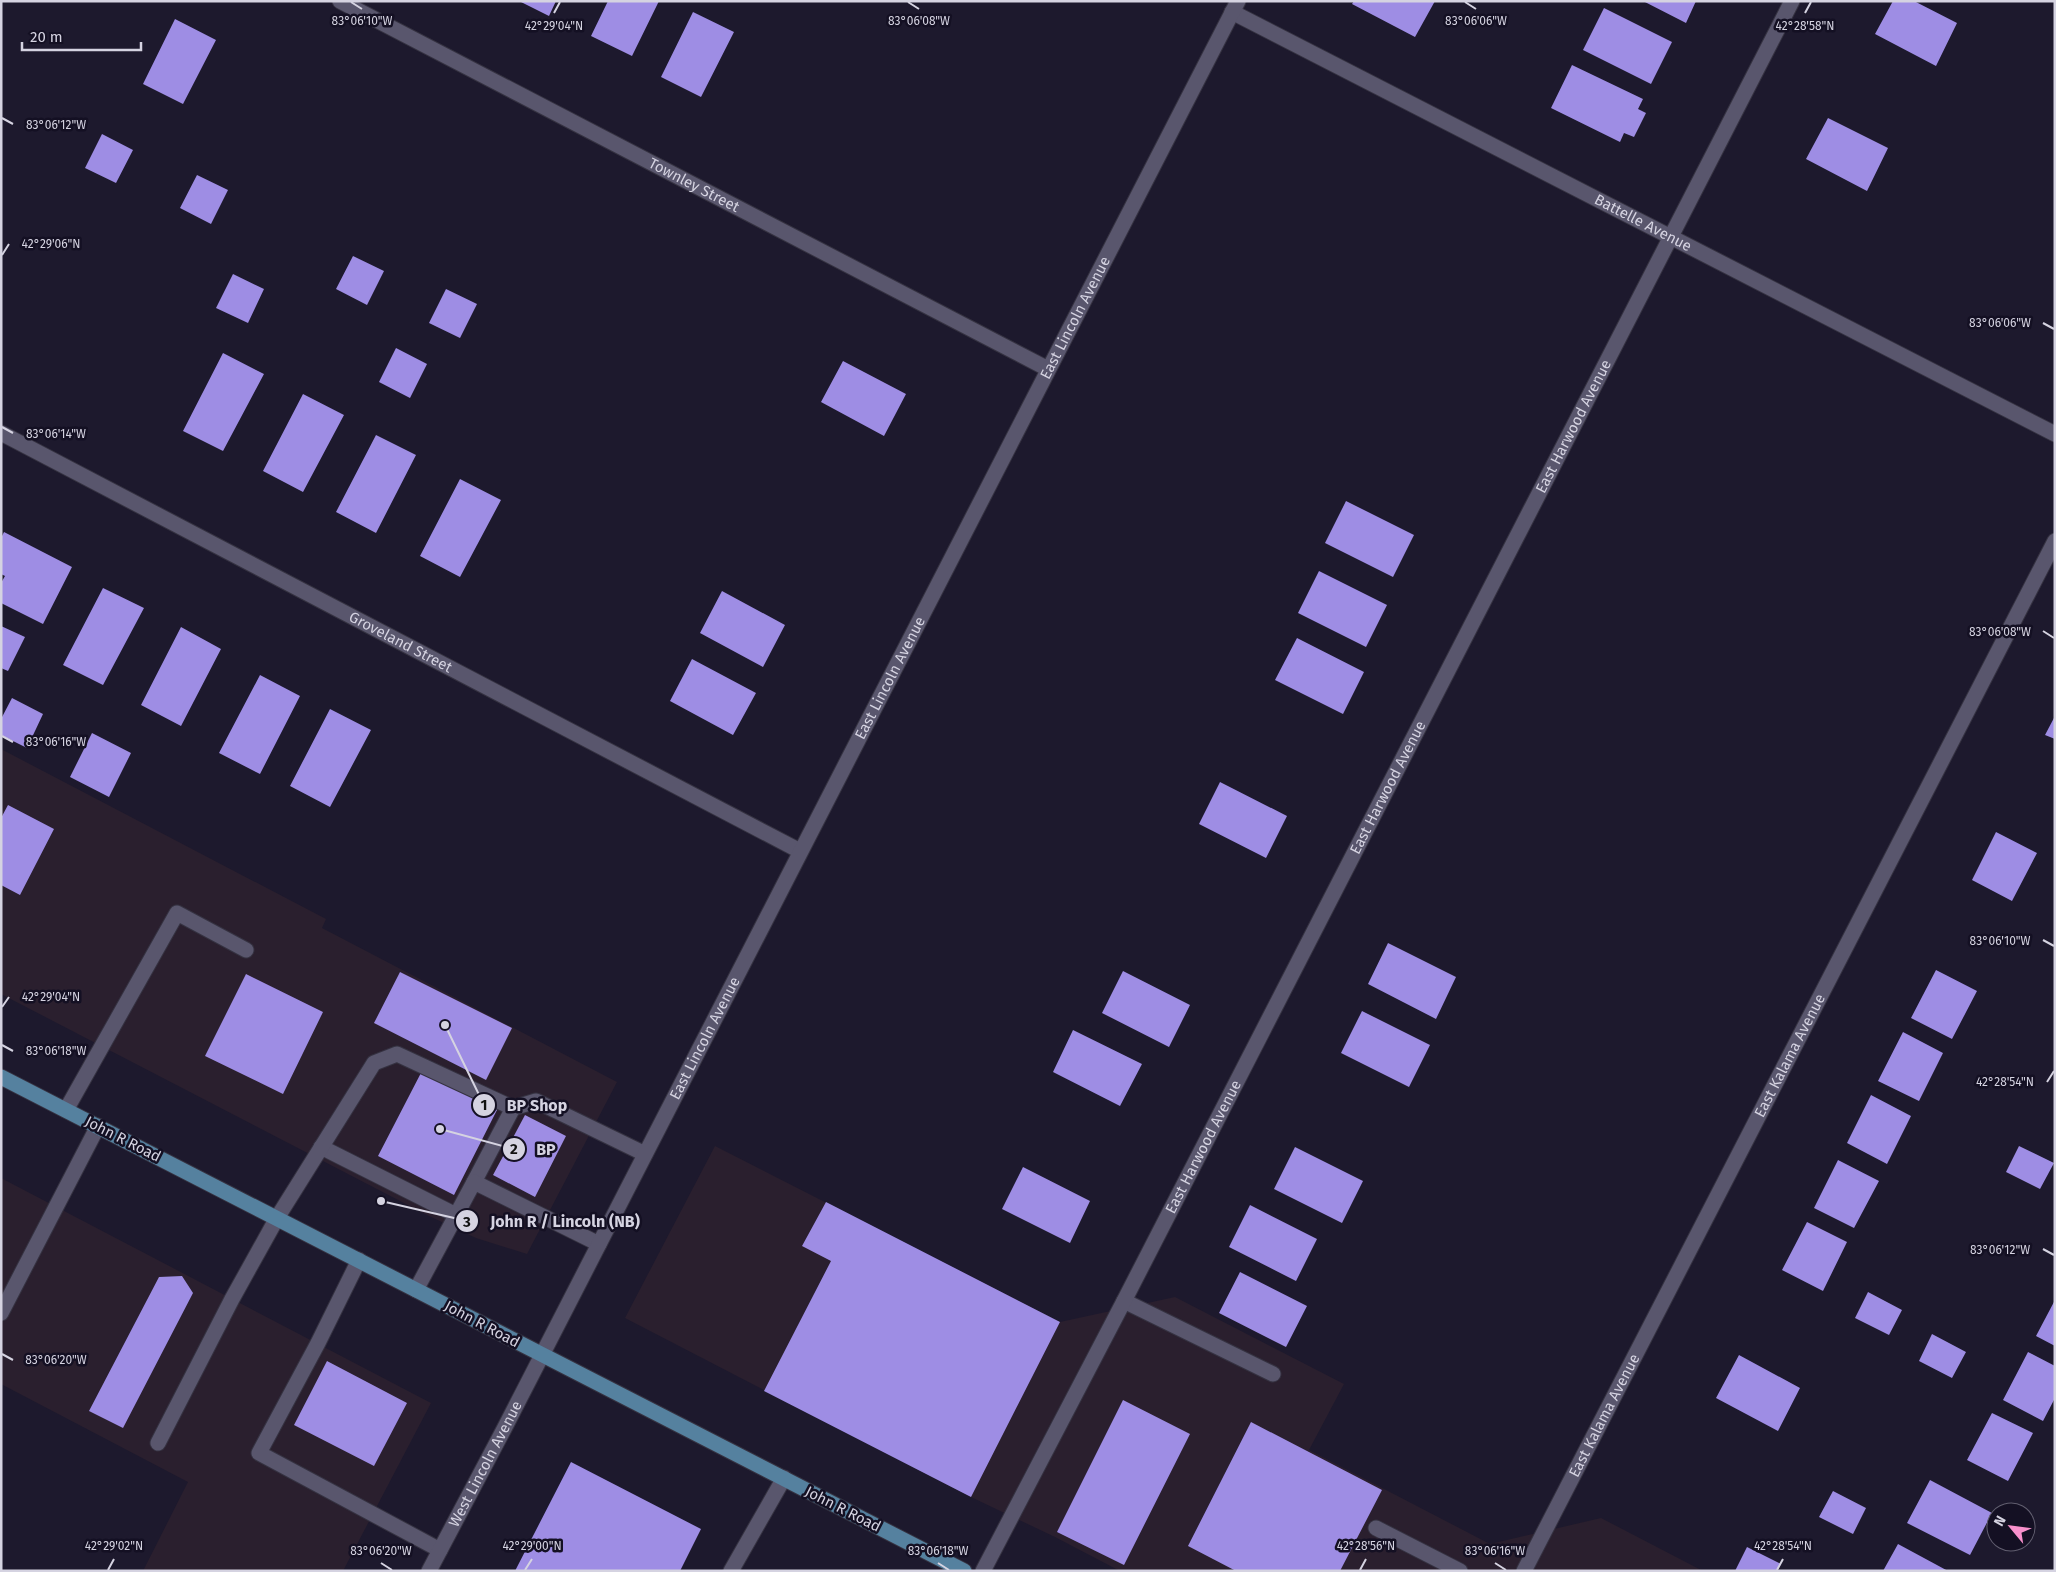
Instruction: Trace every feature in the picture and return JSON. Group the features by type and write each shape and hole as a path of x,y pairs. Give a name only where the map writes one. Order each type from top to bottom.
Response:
{"main road":[{"name":"John R Road","path":"3,1080 98,1126 964,1571"}],"street":[{"name":"Townley Street","path":"340,1 1048,369"},
{"name":"East Harwood Avenue","path":"983,1571 1124,1301 1792,1"},
{"name":"East Lincoln Avenue","path":"541,1355 1235,7"},
{"name":"Battelle Avenue","path":"1235,7 1671,237 2055,434"},
{"name":"Groveland Street","path":"1,433 800,851"},
{"name":"East Kalama Avenue","path":"1524,1571 2055,541"},
{"path":"66,1110 177,914 246,950"},
{"path":"158,1442 232,1299 277,1218 374,1063 397,1054 514,1108 536,1101 645,1154"},
{"path":"416,1290 514,1108"},
{"path":"1,1313 98,1126"},
{"path":"321,1148 456,1215"},
{"path":"474,1182 599,1244"},
{"path":"359,1260 318,1343 259,1453 440,1550"},
{"path":"1124,1301 1273,1374"},
{"name":"West Lincoln Avenue","path":"429,1571 541,1355"},
{"path":"731,1571 784,1478"},
{"path":"1376,1528 1460,1571"}],"shaded area":[{"path":"1,749 326,919 322,928 617,1082 527,1254 476,1238 429,1216 1,994"},
{"path":"715,1146 1060,1322 1175,1297 1344,1384 1309,1450 1490,1544 1601,1518 1703,1571 1120,1571 1055,1537 971,1497 625,1318"},
{"path":"1,1178 431,1403 343,1571 143,1571 188,1482 1,1384"}],"building":[{"path":"519,1 556,1 549,16"},
{"path":"608,1 659,1 632,56 591,36"},
{"path":"1354,1 1435,1 1415,37 1352,4"},
{"path":"1643,1 1696,1 1686,23"},
{"path":"1893,1 1914,1 1957,23 1936,66 1875,34"},
{"path":"1604,8 1672,42 1651,84 1583,50"},
{"path":"693,12 734,32 701,97 661,77"},
{"path":"175,19 216,40 183,104 143,84"},
{"path":"1572,65 1643,99 1638,109 1646,113 1634,137 1624,133 1620,142 1551,108"},
{"path":"1828,118 1888,148 1867,191 1806,159"},
{"path":"102,134 133,150 116,183 85,168"},
{"path":"197,175 228,190 211,224 180,208"},
{"path":"353,256 384,271 367,305 336,289"},
{"path":"233,274 264,289 248,323 216,308"},
{"path":"446,289 477,304 460,338 429,323"},
{"path":"396,348 427,364 410,398 379,382"},
{"path":"223,353 264,374 223,451 183,431"},
{"path":"843,361 906,394 884,436 821,402"},
{"path":"303,394 344,415 303,492 263,471"},
{"path":"376,435 416,455 376,533 336,512"},
{"path":"460,479 501,500 460,577 420,556"},
{"path":"1346,501 1414,535 1393,577 1325,543"},
{"path":"4,532 72,567 43,624 1,603 1,583 5,576 1,574 1,538"},
{"path":"1319,571 1387,605 1366,647 1298,613"},
{"path":"103,588 144,608 103,685 63,665"},
{"path":"722,591 785,625 763,667 700,633"},
{"path":"1,626 25,637 8,671 1,668"},
{"path":"181,627 221,649 181,726 141,705"},
{"path":"1297,638 1364,672 1343,714 1275,680"},
{"path":"692,659 756,693 733,735 670,701"},
{"path":"260,675 300,696 260,774 219,753"},
{"path":"12,698 43,714 27,748 1,735 1,719"},
{"path":"330,709 371,730 330,807 290,786"},
{"path":"2055,716 2055,739 2045,735"},
{"path":"92,733 131,753 109,797 70,777"},
{"path":"1220,782 1287,816 1266,858 1199,824"},
{"path":"8,805 54,829 20,895 1,885 1,818"},
{"path":"1996,832 2037,853 2012,901 1972,880"},
{"path":"1388,943 1456,977 1436,1019 1368,984"},
{"path":"1936,970 1977,991 1952,1039 1911,1018"},
{"path":"1123,971 1190,1005 1169,1047 1102,1013"},
{"path":"400,972 512,1028 486,1080 374,1023"},
{"path":"246,974 323,1012 283,1094 205,1056"},
{"path":"1362,1011 1430,1045 1409,1087 1341,1053"},
{"path":"1073,1030 1142,1064 1120,1106 1053,1072"},
{"path":"1903,1032 1943,1053 1919,1101 1878,1081"},
{"path":"423,1069 498,1108 454,1195 378,1156"},
{"path":"1871,1095 1911,1116 1887,1164 1847,1143"},
{"path":"525,1115 566,1136 535,1197 493,1175"},
{"path":"2019,1146 2054,1163 2040,1189 2006,1172"},
{"path":"1295,1147 1363,1181 1342,1223 1274,1189"},
{"path":"1838,1160 1879,1181 1854,1228 1814,1208"},
{"path":"1023,1167 1090,1201 1070,1243 1002,1209"},
{"path":"826,1202 1060,1322 971,1497 764,1391 831,1261 802,1246"},
{"path":"1250,1205 1317,1239 1296,1281 1229,1247"},
{"path":"1807,1222 1847,1242 1823,1291 1782,1270"},
{"path":"1240,1272 1307,1306 1286,1347 1219,1313"},
{"path":"182,1276 193,1293 123,1428 89,1411 159,1277"},
{"path":"1868,1292 1902,1310 1889,1335 1855,1318"},
{"path":"2055,1300 2055,1346 2036,1336"},
{"path":"1932,1334 1966,1352 1952,1378 1919,1361"},
{"path":"2028,1352 2055,1366 2055,1398 2043,1421 2003,1400"},
{"path":"1739,1355 1800,1388 1778,1431 1716,1398"},
{"path":"327,1361 407,1403 374,1466 294,1425"},
{"path":"1123,1400 1190,1434 1124,1565 1057,1532"},
{"path":"1992,1413 2033,1433 2008,1481 1967,1460"},
{"path":"1251,1422 1382,1490 1340,1571 1236,1571 1188,1546"},
{"path":"571,1462 701,1529 680,1571 515,1571"},
{"path":"1930,1480 1986,1510 1986,1524 1970,1555 1907,1523"},
{"path":"1833,1491 1866,1508 1853,1534 1819,1517"},
{"path":"1898,1544 1948,1571 1883,1571"},
{"path":"1747,1547 1781,1564 1777,1571 1735,1571"}],"place":[{"name":"BP Shop","path":"445,1025"},
{"name":"BP","path":"440,1129"},
{"name":"John R / Lincoln (NB)","path":"381,1201"}]}
